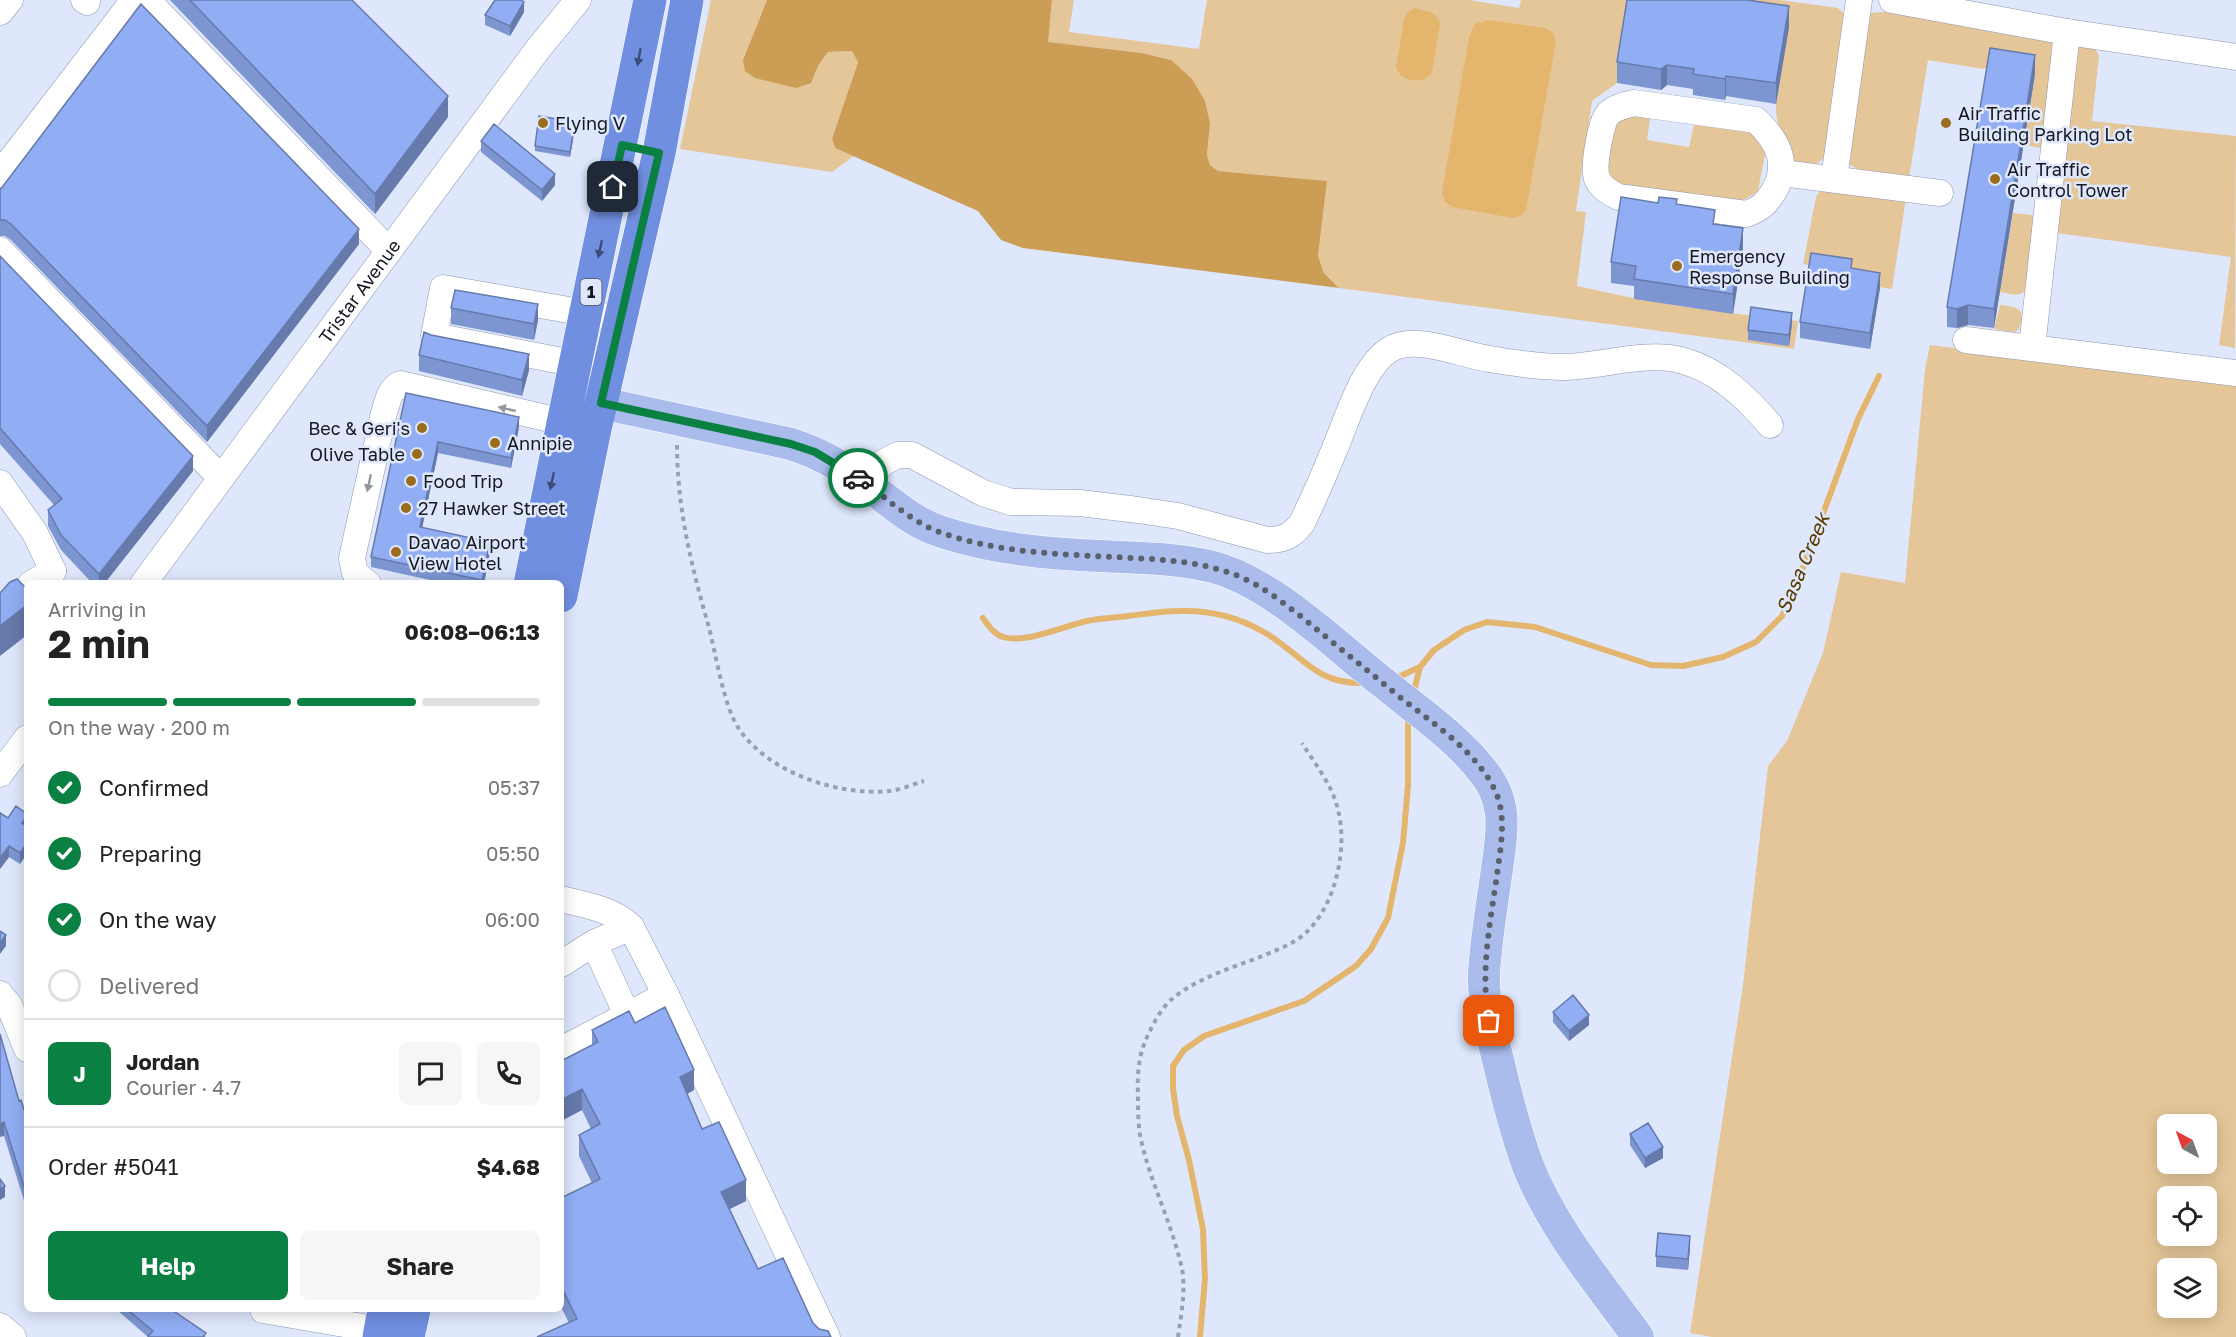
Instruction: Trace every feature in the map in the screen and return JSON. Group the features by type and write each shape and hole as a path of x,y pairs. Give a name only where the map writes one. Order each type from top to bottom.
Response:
{"highway":[{"name":"1","path":"564,581 574,532 587,418 576,364 650,0"},
{"name":"1","path":"531,580 542,526 608,370 659,153 687,0"},
{"path":"622,145 659,153"},
{"path":"542,526 574,532"}],"main road":[{"path":"587,418 678,420 791,444 815,452 864,482 909,517 939,531 981,543 1028,552 1148,559 1215,568 1254,584 1294,611 1435,725 1479,767 1492,784 1499,800 1502,817 1484,975 1486,1003 1505,1090 1529,1167 1550,1211 1581,1259 1638,1337"}],"street":[{"path":"0,12 10,0"},
{"path":"0,174 135,0"},
{"path":"147,0 389,251"},
{"name":"Tristar Avenue","path":"146,580 538,49 578,0"},
{"path":"1834,179 1859,0"},
{"path":"1892,0 1966,7 2067,32 2236,57"},
{"path":"2032,347 2067,32"},
{"path":"1634,103 1756,120 1769,132 1776,145 1782,172 1769,199 1760,209 1746,214 1618,197 1599,183 1596,174 1602,124 1608,114 1620,106 1634,103"},
{"path":"1782,172 1940,193"},
{"path":"0,250 221,478"},
{"path":"608,370 434,336 442,288 620,319"},
{"path":"1965,340 2236,373"},
{"path":"864,482 884,462 898,455 912,456 983,493 1011,502 1080,503 1138,510 1178,516 1267,540 1281,540 1294,533 1302,523 1359,391 1373,367 1386,351 1400,343 1415,342 1488,359 1562,367 1651,357 1682,360 1706,370 1731,385 1754,406 1770,425"},
{"path":"363,580 355,573 352,558 384,413 390,392 395,387 400,384 587,418"},
{"path":"0,483 63,577"},
{"path":"0,774 24,742"},
{"path":"564,900 612,914 623,919 630,927 666,995 827,1337"},
{"path":"564,961 594,943 630,927"},
{"path":"594,943 627,1015"},
{"path":"0,994 9,1005 24,1042"},
{"path":"564,1048 666,995"},
{"path":"268,1312 304,1327 396,1326"},
{"path":"0,1326 13,1337"}],"path":[{"path":"678,420 677,471 680,506 698,590 729,705 738,728 756,748 779,766 810,780 849,789 890,791 924,781"},
{"path":"1178,1337 1183,1296 1182,1272 1140,1132 1138,1062 1150,1030 1170,1000 1195,984 1297,939 1314,922 1328,901 1338,876 1341,855 1338,810 1324,777 1302,743"}],"shaded area":[{"path":"711,0 767,0 743,60 811,83 818,66 828,52 852,51 858,62 832,139 835,148 854,156 832,172 680,149"},
{"path":"767,0 1052,0 1048,42 1142,53 1171,60 1192,79 1205,101 1210,124 1207,155 1210,165 1218,171 1327,181 1318,256 1324,273 1339,288 1023,248 1001,240 978,211 835,148 832,139 858,62 852,51 828,52 818,66 811,83 796,88 755,78 745,71 743,60"},
{"path":"1052,0 1074,0 1069,32 1199,49 1207,0 1469,0 1519,8 1521,0 1780,0 1838,8 1846,16 1827,154 1814,167 1795,165 1791,159 1779,127 1776,104 1630,3 1617,83 1592,101 1576,211 1586,212 1577,286 1687,307 1798,321 1794,349 1339,288 1324,273 1318,256 1327,181 1218,171 1210,165 1207,155 1210,124 1171,60 1142,53 1047,42"},
{"path":"1415,8 1433,14 1440,23 1432,73 1424,79 1412,80 1402,76 1396,67 1404,19 1407,13"},
{"path":"1883,12 2058,41 2042,148 2024,145 1990,67 1983,69 1928,60 1909,178 1859,170 1849,164 1864,21 1871,13"},
{"path":"1489,20 1545,28 1553,33 1556,41 1526,210 1520,216 1512,218 1453,207 1445,202 1442,193 1469,37 1475,24"},
{"path":"2074,46 2095,48 2099,56 2092,121 2236,136 2235,348 2219,345 2231,257 2050,232"},
{"path":"1630,116 1650,118 1647,140 1689,147 1694,125 1753,132 1766,149 1758,191 1739,203 1623,186 1614,181 1606,165 1612,128 1620,119"},
{"path":"1822,188 1906,198 1892,289 1853,283 1854,273 1803,264 1816,197"},
{"path":"2013,213 2032,215 2036,218 2027,289 2015,295 2000,292"},
{"path":"2000,305 2020,310 2022,318 2018,330 2014,332 1994,329"},
{"path":"1930,345 2236,383 2236,1337 1712,1337 1690,1333 1743,985 1768,766 1787,741 1823,653 1841,572 1905,583 1925,370"}],"building":[{"path":"190,0 352,0 448,96 375,194"},
{"path":"495,0 524,2 510,26 485,15"},
{"path":"1627,0 1747,0 1789,6 1776,83 1693,74 1694,69 1667,65 1661,69 1617,62"},
{"path":"141,4 359,229 207,426 11,224 0,220 0,190"},
{"name":"Air Traffic Control Tower","path":"1990,48 2035,55 1994,309 1968,305 1957,309 1947,307"},
{"path":"539,116 575,122 570,152 535,146"},
{"path":"494,124 555,174 542,190 481,141"},
{"name":"Emergency Response Building","path":"1621,197 1658,203 1659,197 1677,199 1676,204 1715,210 1713,224 1743,228 1733,294 1634,279 1636,266 1611,262"},
{"path":"1811,253 1852,259 1851,268 1880,273 1870,333 1800,322"},
{"path":"0,256 193,456 99,574 61,535 48,510 62,499 0,428"},
{"path":"455,290 538,304 534,324 451,308"},
{"path":"1751,307 1792,313 1789,335 1748,330"},
{"path":"424,332 529,354 522,380 419,355"},
{"path":"406,393 519,417 511,458 438,442 420,527 490,542 482,580 371,557"},
{"path":"17,579 24,586 24,607 0,626 0,593 10,582"},
{"path":"16,806 24,812 22,823 24,824 24,847 20,853 9,846 0,858 0,813 8,818"},
{"path":"0,931 6,935 0,943"},
{"path":"1573,995 1589,1015 1569,1031 1553,1012"},
{"path":"665,1007 694,1070 680,1077 702,1129 719,1122 746,1180 721,1192 758,1269 783,1258 813,1323 819,1329 828,1331 831,1337 537,1337 577,1319 564,1292 564,1197 600,1179 579,1135 600,1124 582,1089 564,1098 564,1059 598,1042 592,1030 629,1011 635,1023"},
{"path":"0,1034 19,1101 21,1100 24,1110 24,1186 4,1122 0,1124"},
{"path":"1648,1123 1663,1147 1645,1158 1630,1134"},
{"path":"0,1179 5,1186 0,1189"},
{"path":"1658,1233 1690,1236 1688,1259 1656,1256"},
{"path":"130,1312 175,1312 206,1333 203,1337 149,1337 153,1331"}],"waterway":[{"name":"Sasa Creek","path":"1413,695 1420,667 1434,650 1464,630 1487,622 1535,627 1651,665 1683,666 1723,657 1756,642 1782,616 1797,584 1858,419 1879,376"},
{"path":"983,618 997,634 1012,639 1045,634 1097,619 1173,611 1212,613 1242,621 1262,631 1309,666 1333,679 1366,683"},
{"path":"1394,679 1420,667"},
{"path":"1200,1337 1205,1279 1203,1229 1189,1160 1177,1116 1173,1089 1173,1066 1184,1050 1204,1036 1304,1001 1356,966 1371,949 1388,918 1403,843 1408,785 1408,717"}],"way so far":[{"path":"858,478 909,517 939,531 981,543 1028,552 1197,564 1235,574 1294,611 1452,739 1492,784 1499,800 1502,817 1484,975 1489,1021"}],"place":[{"name":"Flying V","path":"543,123"},
{"name":"Air Traffic Building Parking Lot","path":"1946,123"},
{"name":"Air Traffic Control Tower","path":"1995,179"},
{"name":"Emergency Response Building","path":"1677,266"},
{"name":"Bec & Geri's","path":"422,428"},
{"name":"Annipie","path":"495,443"},
{"name":"Olive Table","path":"417,454"},
{"name":"Food Trip","path":"411,481"},
{"name":"27 Hawker Street","path":"406,508"},
{"name":"Davao Airport View Hotel","path":"396,552"}],"route":[{"path":"613,187 622,145 659,153 601,403 791,444 815,452 858,478"}]}
